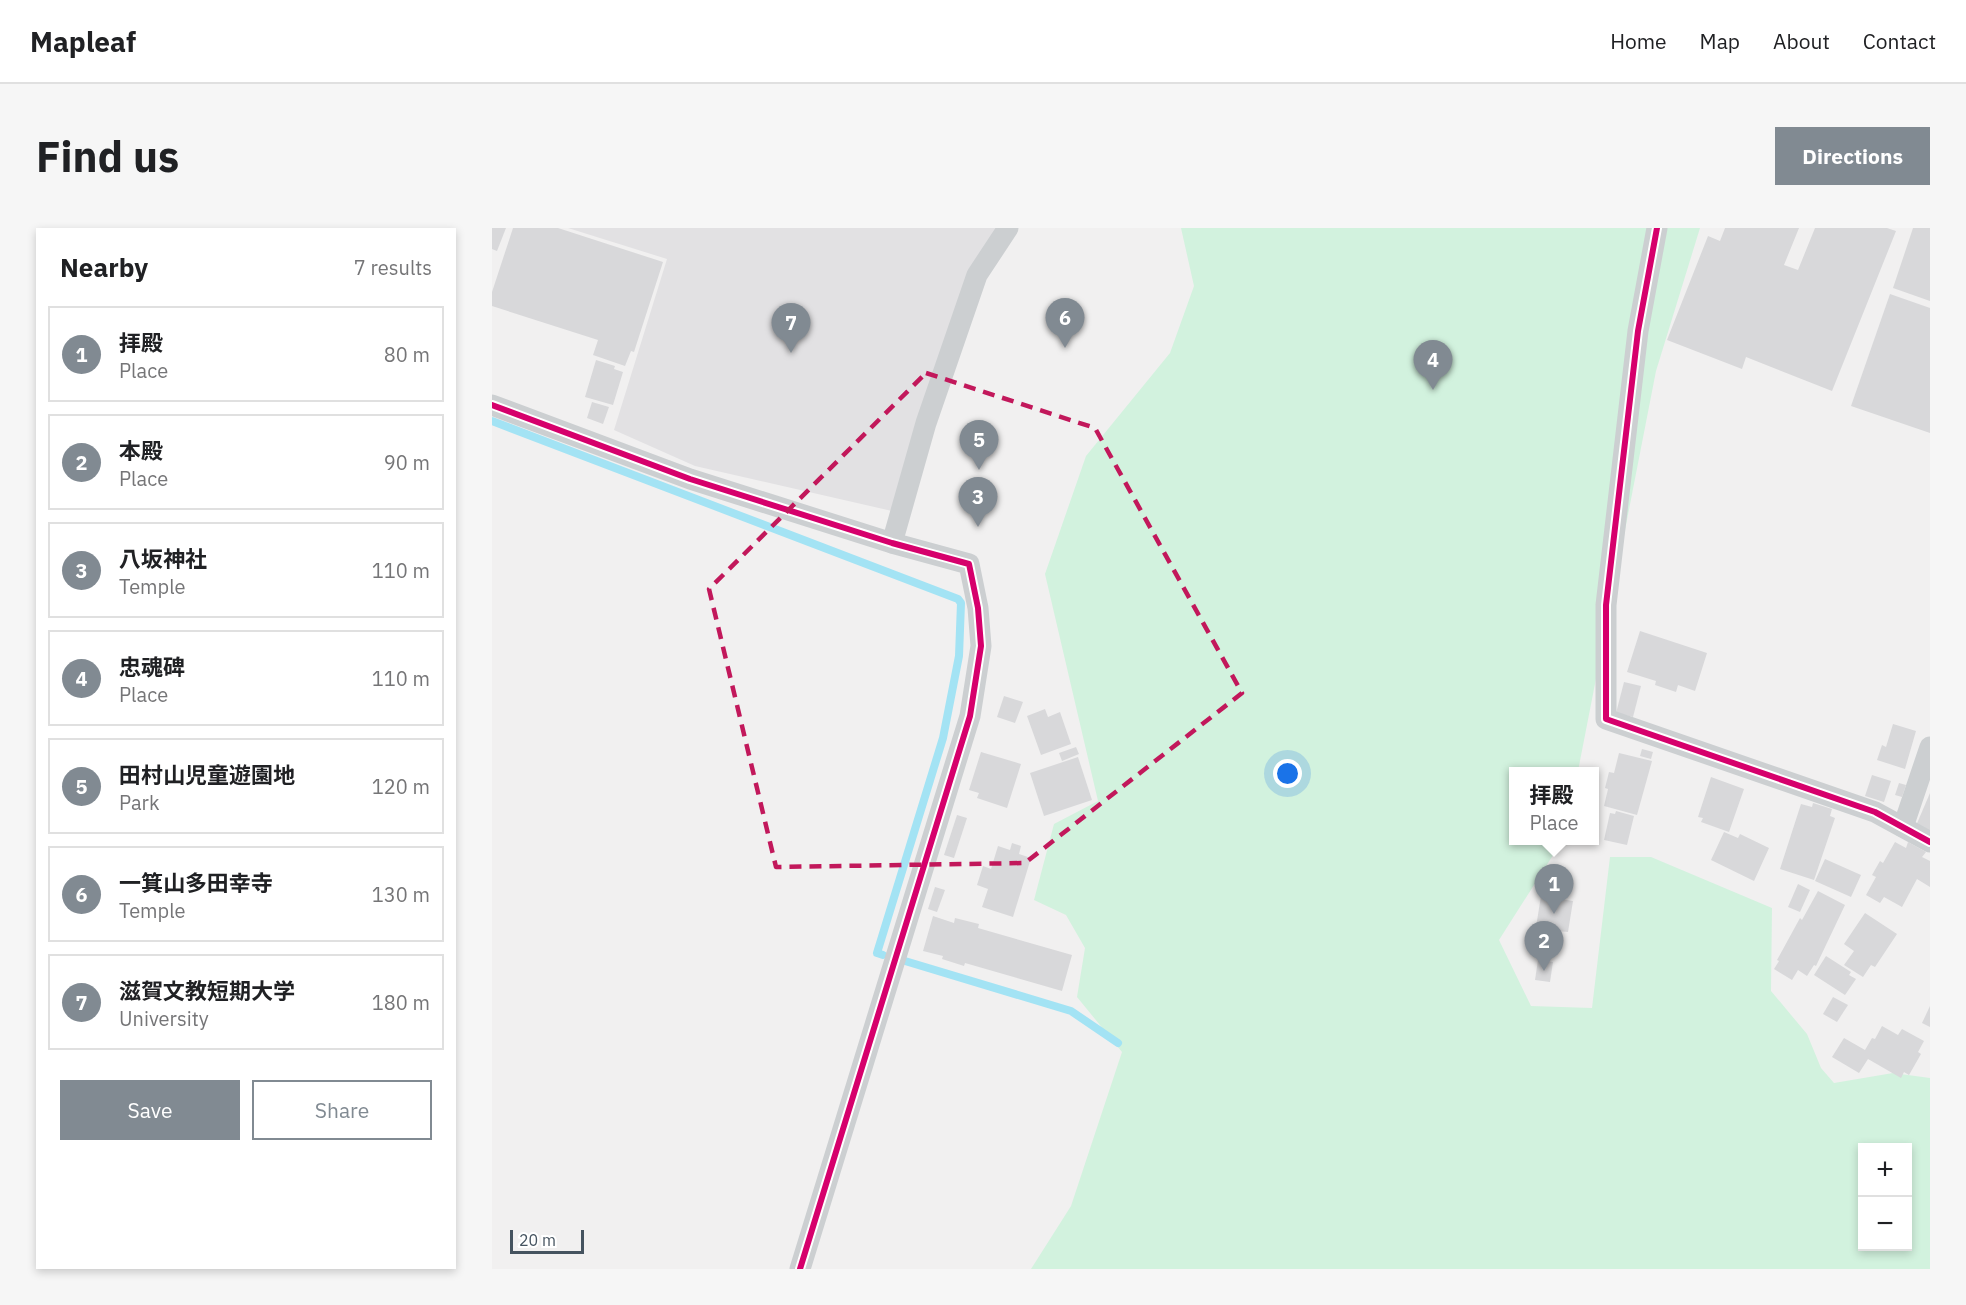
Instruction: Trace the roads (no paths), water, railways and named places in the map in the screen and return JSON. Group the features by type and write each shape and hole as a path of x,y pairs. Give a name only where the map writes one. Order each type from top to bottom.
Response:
{"street":[{"path":"892,543 926,423 977,275 1008,228"},
{"path":"1657,228 1638,331 1606,605 1606,719 1875,812 1930,842"},
{"path":"492,405 690,479 892,543 969,564 978,608 981,646 970,716 800,1269"},
{"path":"1903,827 1930,747"}],"waterway":[{"path":"492,421 958,599 961,603 959,656 943,738 877,953 883,955"},
{"path":"905,961 1071,1011 1118,1043"}],"place":[{"name":"一箕山多田幸寺","path":"1065,348"},
{"name":"滋賀文教短期大学","path":"791,353"},
{"name":"忠魂碑","path":"1433,390"},
{"name":"田村山児童遊園地","path":"979,470"},
{"name":"八坂神社","path":"978,527"},
{"name":"拝殿","path":"1554,914"},
{"name":"本殿","path":"1544,971"}]}
